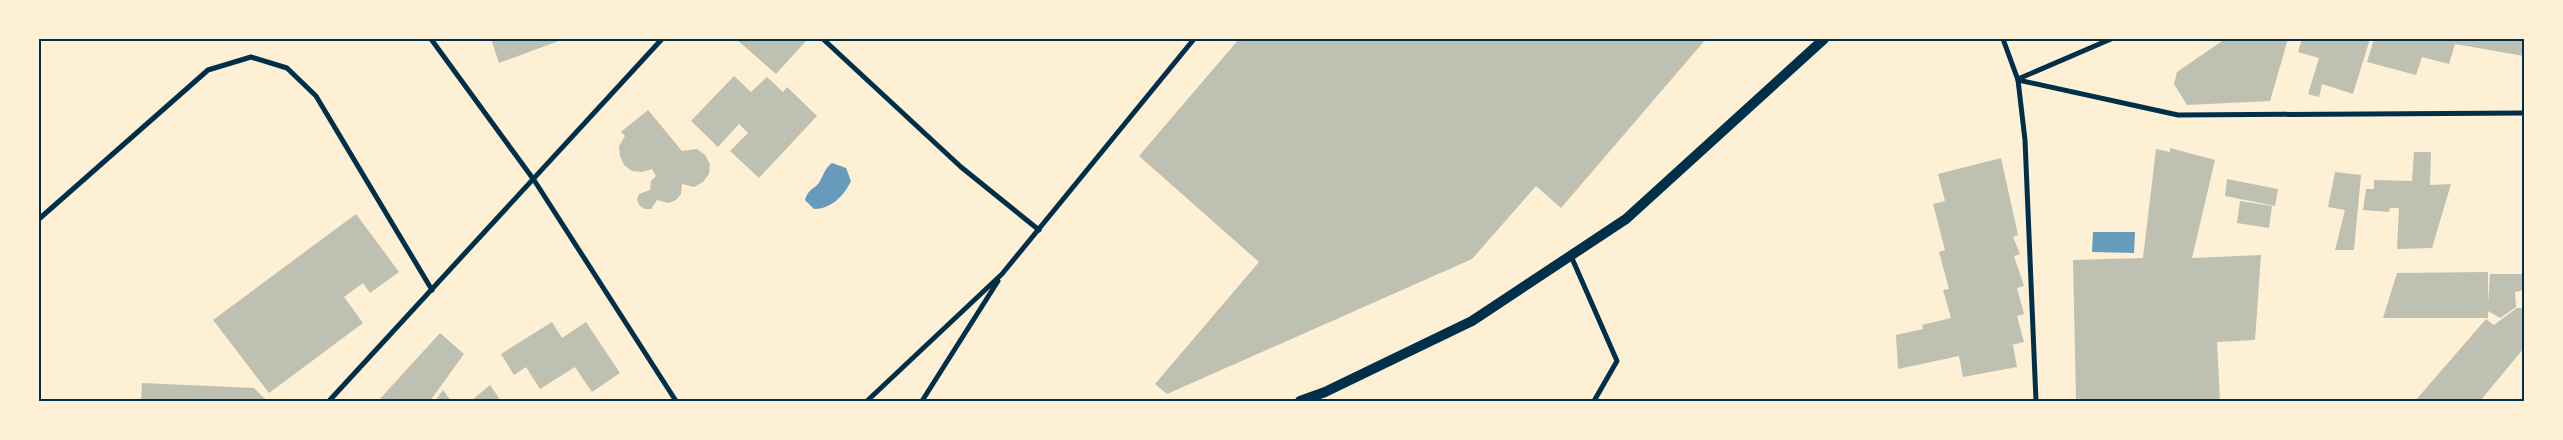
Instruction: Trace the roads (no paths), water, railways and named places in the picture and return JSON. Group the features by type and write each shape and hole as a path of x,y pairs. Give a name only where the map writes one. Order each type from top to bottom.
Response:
{"main road":[{"path":"1300,401 1325,392 1472,321 1626,219 1824,39"}],"street":[{"path":"431,39 534,180 676,401"},
{"path":"329,401 662,39"},
{"path":"823,39 961,167 1039,230"},
{"path":"866,401 1002,274 1194,39"},
{"path":"2003,39 2018,80 2026,140 2036,401"},
{"path":"2018,80 2110,39"},
{"path":"39,219 208,70 251,57 287,68 316,96 432,290"},
{"path":"2018,80 2178,115 2524,113"},
{"path":"1571,256 1617,361 1594,401"},
{"path":"922,401 1002,274"}],"water":[{"path":"832,163 846,168 851,181 845,192 836,201 826,207 814,209 805,200"},
{"path":"2093,232 2135,232 2134,253 2092,252"}]}
